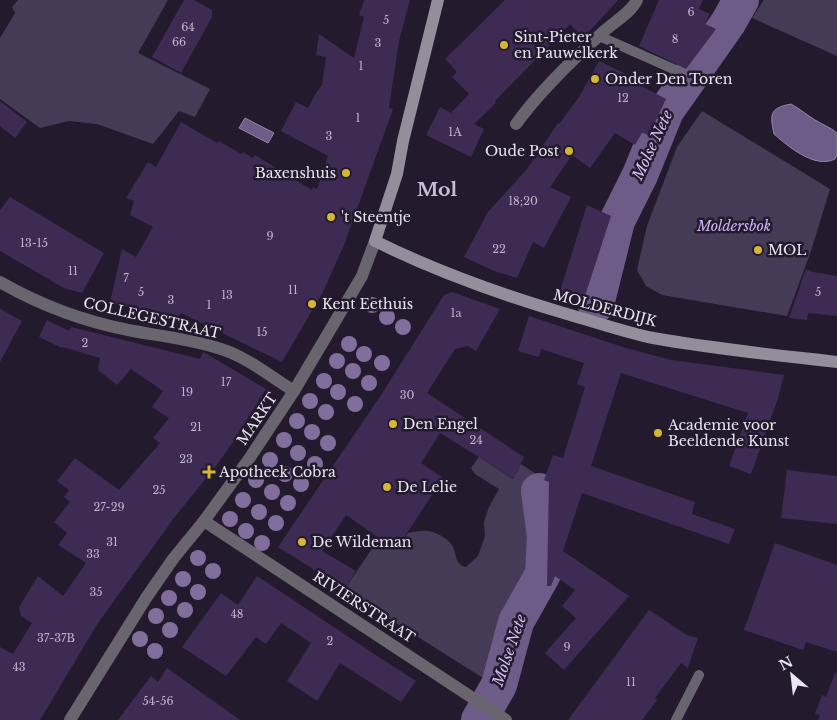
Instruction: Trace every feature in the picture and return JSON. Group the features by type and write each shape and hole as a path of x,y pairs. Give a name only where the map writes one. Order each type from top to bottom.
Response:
{"main road":[{"name":"MARKT","path":"375,241 397,174 403,141 438,0"},
{"name":"MOLDERDIJK","path":"375,241 406,256 532,304 606,326 698,345 837,362"}],"street":[{"path":"516,124 532,103 614,21 634,7 637,0"},
{"name":"MARKT","path":"70,720 146,598 249,459 294,391 362,276 375,241"},
{"name":"COLLEGESTRAAT","path":"0,282 25,296 70,315 126,329 223,349 294,391"},
{"name":"RIVIERSTRAAT","path":"204,521 502,717"}],"lane":[{"path":"599,36 680,72"},
{"path":"676,720 699,674"}],"green space":[{"path":"18,0 168,0 138,53 210,89 195,117 179,111 153,144 97,124 69,121 40,128 0,99 0,38 15,13 12,7"},
{"path":"764,0 837,0 837,56 752,18"},
{"name":"Moldersbok","path":"702,111 830,189 811,251 787,316 662,295 646,286 637,270 647,226 677,147"},
{"path":"479,457 513,479 521,464 539,476 534,496 539,533 537,571 503,643 496,672 491,683 345,589 379,538 396,550 408,533 428,531 450,542 459,564 462,566 466,567 478,556 485,536 484,522 489,507 499,489 475,474 471,468"}],"shaded area":[{"path":"791,104 837,133 837,155 835,159 819,161 811,159 787,145 774,134 773,113 778,108"},
{"path":"245,118 274,133 268,143 239,128"}],"building":[{"path":"184,0 194,0 212,10 212,17 181,73 152,57"},
{"path":"364,0 410,0 399,41 389,108 393,109 344,245 323,292 282,362 181,313 178,319 110,303 122,249 136,257 153,227 130,215 134,201 126,198 148,162 156,167 181,122 217,143 219,141 241,154 243,152 253,158 255,155 312,190 313,187 317,189 328,156 281,131 296,102 308,108 322,85 326,57 316,55 319,34 354,58 364,17 359,15"},
{"name":"Sint-Pieter en Pauwelkerk","path":"505,0 618,0 585,36 583,34 581,36 570,24 495,101 496,103 474,124 484,129 471,157 426,135 440,107 451,113 469,94 452,77 457,72 445,59"},
{"path":"659,0 703,0 699,9 710,14 705,24 716,29 686,69 639,46"},
{"path":"599,61 628,75 639,82 638,84 666,99 649,135 642,133 635,145 615,133 590,168 572,155 550,187 571,197 544,248 533,242 517,278 494,271 464,257 488,212 527,169 558,123 579,97"},
{"path":"0,101 27,122 15,138 0,126"},
{"path":"10,197 104,253 82,293 64,288 0,251 0,210"},
{"path":"587,205 611,216 584,299 560,291"},
{"path":"806,269 837,276 837,316 808,313 807,320 789,318"},
{"path":"452,292 500,309 476,351 468,346 455,349 427,393 524,457 514,479 440,433 421,463 443,478 396,550 346,515 322,551 356,571 345,589 278,547 381,395 444,295"},
{"path":"0,309 22,321 0,362"},
{"path":"529,316 626,348 671,360 784,375 778,398 751,474 729,466 748,413 621,373 591,466 695,502 692,514 735,529 729,544 582,493 563,551 629,596 564,670 545,653 576,618 562,606 575,590 555,576 551,586 547,586 549,482 544,480 553,455 563,458 585,387 577,384 584,363 541,349 539,357 518,351"},
{"path":"47,320 69,331 71,327 200,359 203,352 266,389 216,466 174,518 98,623 40,720 0,720 0,647 13,654 32,623 21,616 19,607 38,576 63,596 86,563 58,545 67,533 54,522 70,502 64,497 69,490 57,481 75,458 119,490 160,443 153,438 169,418 152,407 163,391 131,369 117,385 98,370 100,358 62,348 39,337"},
{"path":"787,470 837,476 837,524 781,518"},
{"path":"775,543 837,565 837,652 806,642 803,650 744,630"},
{"path":"257,576 416,681 401,702 340,663 317,701 287,681 311,643 281,623 266,644 256,637 226,676 182,647 221,593 238,605"},
{"path":"649,610 687,635 698,638 688,668 681,663 655,698 657,700 642,720 568,720"},
{"path":"167,668 240,720 118,720 151,676 158,682"},
{"path":"835,673 837,673 837,720 818,720 820,715 815,714 822,695 826,697"}],"waterway":[{"name":"Molse Nete","path":"596,305 617,221 640,175 666,111 728,23 741,0"},
{"name":"Molse Nete","path":"479,720 499,685 516,622 543,574 545,536 539,491"}],"place":[{"name":"Sint-Pieter en Pauwelkerk","path":"504,45"},
{"name":"Onder Den Toren","path":"595,79"},
{"name":"Oude Post","path":"569,151"},
{"name":"Baxenshuis","path":"346,173"},
{"name":"'t Steentje","path":"331,217"},
{"name":"MOL","path":"758,250"},
{"name":"Kent Eethuis","path":"312,304"},
{"name":"Den Engel","path":"393,424"},
{"name":"Academie voor Beeldende Kunst","path":"658,433"},
{"name":"Apotheek Cobra","path":"209,472"},
{"name":"De Lelie","path":"387,487"},
{"name":"De Wildeman","path":"302,542"}],"district":[{"name":"Mol","path":"437,189"}]}
